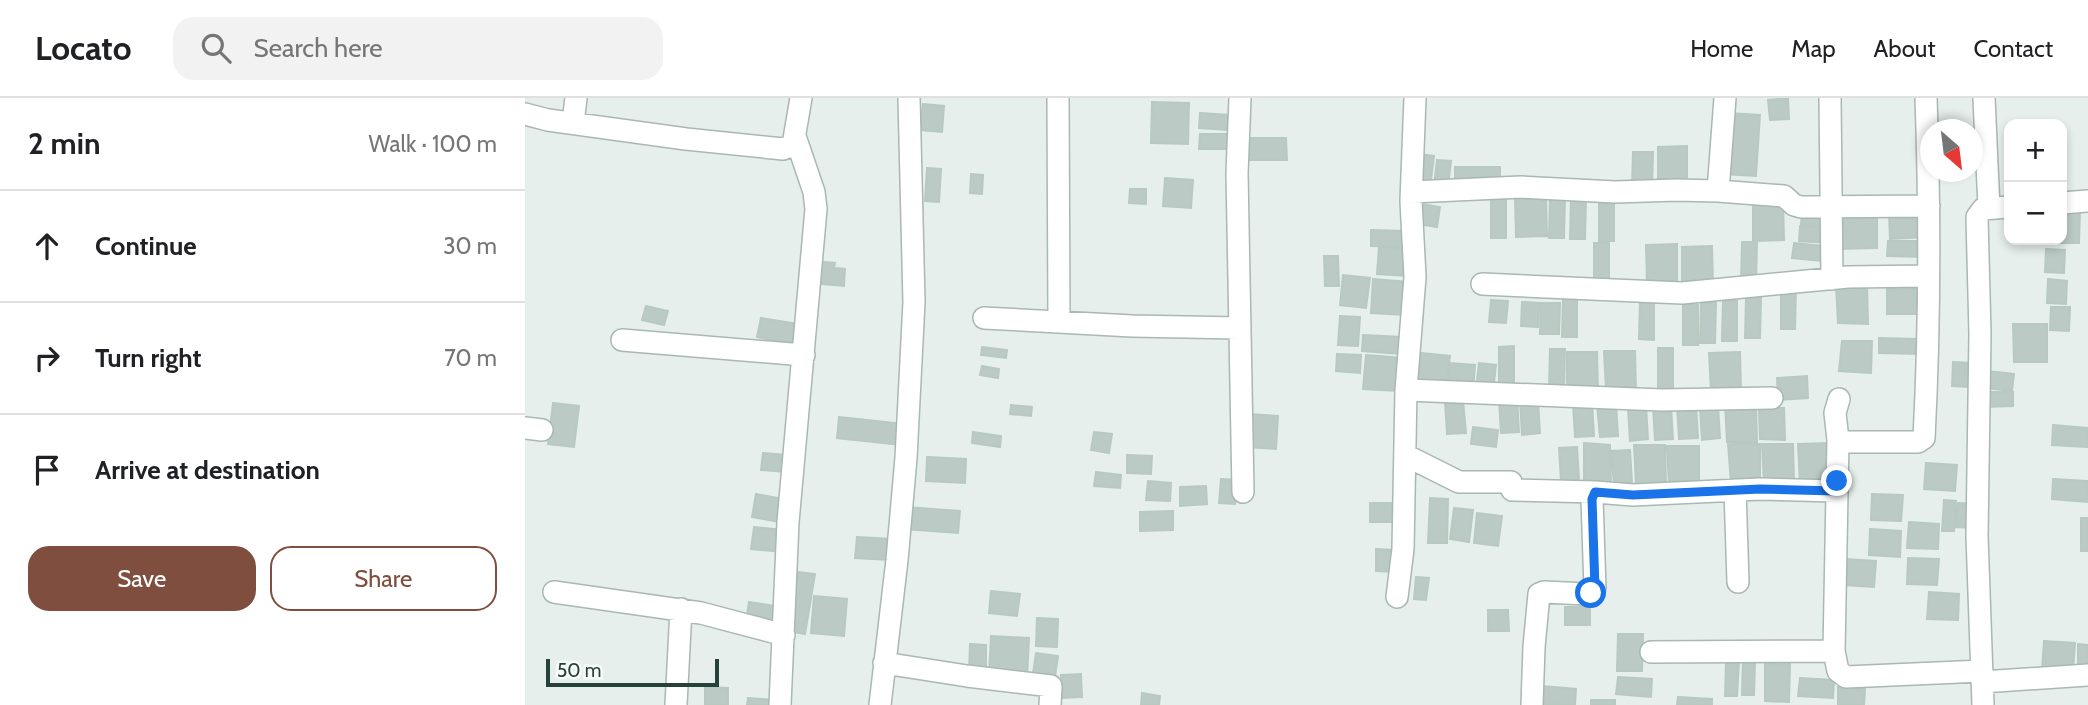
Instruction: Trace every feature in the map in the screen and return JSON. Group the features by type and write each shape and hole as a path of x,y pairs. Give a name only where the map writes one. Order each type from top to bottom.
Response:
{"street":[{"path":"573,123 576,98"},
{"path":"525,114 548,120 686,139 783,149 793,145 801,98"},
{"path":"880,705 906,458 914,302 909,98"},
{"path":"1058,98 1059,322"},
{"path":"1240,98 1237,173 1243,492"},
{"path":"1397,597 1403,550 1406,390 1415,277 1412,192 1415,98"},
{"path":"1719,191 1725,98"},
{"path":"1830,98 1832,279"},
{"path":"1838,440 1918,442 1924,438 1929,276 1926,98"},
{"path":"1983,705 1977,536 1980,334 1977,217 1983,209 1999,207 1984,98"},
{"path":"780,705 788,522 816,209 814,192 795,136"},
{"path":"1412,192 1521,187 1615,192 1719,191 1784,196 1794,205 1801,207 1929,206"},
{"path":"2067,203 2088,201"},
{"path":"1482,284 1682,293 1832,279 1929,276"},
{"path":"984,318 1239,328"},
{"path":"622,340 804,355"},
{"path":"1406,390 1661,400 1772,398"},
{"path":"1839,399 1835,413 1838,440 1834,650 1838,671 1846,677 2088,675"},
{"path":"1405,455 1459,482 1633,495 1735,490 1836,491"},
{"path":"1735,490 1738,582"},
{"path":"1532,705 1539,594 1587,594 1595,588 1592,499 1595,492"},
{"path":"554,592 681,610 784,635"},
{"path":"676,705 681,610"},
{"path":"1651,652 1834,650"},
{"path":"884,663 1051,686 1050,705"}],"building":[{"path":"1788,98 1789,119 1770,120 1768,100"},
{"path":"1152,102 1189,103 1188,144 1151,143"},
{"path":"923,104 944,106 942,132 920,130"},
{"path":"1200,113 1230,115 1229,130 1199,128"},
{"path":"1727,113 1760,115 1756,176 1723,174"},
{"path":"1200,134 1230,134 1230,149 1199,149"},
{"path":"1241,138 1286,138 1287,160 1241,160"},
{"path":"1687,146 1687,185 1658,186 1658,147"},
{"path":"1633,152 1653,152 1652,188 1632,188"},
{"path":"1417,154 1434,156 1430,188 1414,187"},
{"path":"1437,160 1451,161 1448,187 1434,186"},
{"path":"1455,167 1500,167 1500,185 1455,185"},
{"path":"927,168 941,169 939,202 925,201"},
{"path":"971,174 983,175 982,194 970,193"},
{"path":"1165,178 1193,180 1191,208 1163,206"},
{"path":"1130,189 1146,189 1146,204 1129,203"},
{"path":"1506,197 1506,238 1491,238 1491,198"},
{"path":"1515,197 1546,197 1547,236 1516,237"},
{"path":"1550,198 1565,198 1564,238 1549,238"},
{"path":"1571,199 1586,199 1585,239 1570,239"},
{"path":"1599,201 1614,201 1614,241 1599,241"},
{"path":"1753,201 1783,201 1784,240 1753,241"},
{"path":"1421,204 1440,207 1437,227 1418,224"},
{"path":"1802,209 1830,212 1829,227 1801,225"},
{"path":"2067,210 2080,210 2079,243 2067,243"},
{"path":"1926,213 1927,237 1890,239 1889,214"},
{"path":"1877,215 1877,248 1837,249 1837,216"},
{"path":"1800,226 1830,228 1828,243 1799,241"},
{"path":"1371,230 1406,231 1405,247 1371,246"},
{"path":"1888,241 1925,241 1924,257 1887,256"},
{"path":"1742,242 1757,242 1756,282 1741,282"},
{"path":"1594,243 1609,243 1609,283 1594,283"},
{"path":"1794,243 1823,246 1822,261 1792,258"},
{"path":"1677,244 1677,284 1647,284 1646,245"},
{"path":"1712,246 1713,286 1682,286 1682,247"},
{"path":"1379,247 1409,249 1407,276 1377,274"},
{"path":"2046,249 2065,250 2064,273 2045,272"},
{"path":"1324,256 1338,256 1339,286 1325,286"},
{"path":"812,261 835,263 834,268 845,269 844,286 811,283"},
{"path":"1343,275 1370,278 1366,308 1340,305"},
{"path":"1373,279 1409,282 1406,315 1371,313"},
{"path":"2048,279 2067,281 2066,304 2047,303"},
{"path":"1867,284 1868,324 1838,323 1836,285"},
{"path":"1781,289 1796,289 1795,329 1781,329"},
{"path":"1887,289 1925,289 1925,314 1887,314"},
{"path":"1577,296 1577,337 1562,337 1563,297"},
{"path":"1746,298 1761,298 1760,338 1745,338"},
{"path":"1640,299 1654,299 1654,340 1639,339"},
{"path":"1491,300 1508,301 1506,323 1489,322"},
{"path":"1723,301 1737,301 1737,341 1722,341"},
{"path":"1522,302 1539,303 1538,327 1521,326"},
{"path":"1541,303 1560,303 1559,334 1540,334"},
{"path":"1701,303 1716,303 1715,343 1700,343"},
{"path":"1683,305 1698,305 1698,345 1683,345"},
{"path":"646,306 668,311 664,325 642,320"},
{"path":"2051,307 2070,307 2069,331 2050,330"},
{"path":"1340,316 1360,317 1358,346 1338,345"},
{"path":"761,318 799,324 795,345 757,337"},
{"path":"2013,324 2047,324 2047,362 2014,362"},
{"path":"1363,335 1403,337 1401,354 1362,351"},
{"path":"1879,338 1920,339 1919,354 1879,353"},
{"path":"1842,341 1872,341 1871,373 1839,371"},
{"path":"1514,346 1514,387 1499,387 1499,347"},
{"path":"982,347 1007,350 1006,358 981,355"},
{"path":"1658,348 1673,348 1673,388 1658,388"},
{"path":"1550,349 1565,349 1564,389 1549,389"},
{"path":"1604,351 1635,351 1636,391 1606,390"},
{"path":"1411,352 1450,356 1446,389 1407,385"},
{"path":"1567,352 1597,352 1598,391 1567,392"},
{"path":"1740,352 1741,392 1711,391 1709,353"},
{"path":"1337,354 1361,355 1360,373 1336,371"},
{"path":"1366,355 1402,358 1399,391 1363,389"},
{"path":"1953,362 1972,363 1971,387 1952,386"},
{"path":"1450,363 1475,365 1473,391 1447,388"},
{"path":"1479,363 1496,365 1493,392 1476,390"},
{"path":"982,366 999,369 998,378 980,375"},
{"path":"1987,371 2014,374 2012,391 1985,388"},
{"path":"1807,376 1808,398 1778,400 1777,378"},
{"path":"1984,392 2013,392 2013,406 1984,407"},
{"path":"1517,399 1519,432 1501,433 1499,400"},
{"path":"1463,400 1466,433 1447,434 1445,401"},
{"path":"1538,401 1540,433 1522,435 1520,402"},
{"path":"1756,402 1757,443 1727,442 1725,403"},
{"path":"553,403 579,406 574,447 548,444"},
{"path":"1592,403 1594,436 1575,437 1573,404"},
{"path":"1616,403 1618,436 1600,437 1597,404"},
{"path":"1011,405 1032,407 1031,416 1010,414"},
{"path":"1696,405 1698,438 1679,439 1677,406"},
{"path":"1718,405 1720,438 1702,440 1700,407"},
{"path":"1646,406 1648,439 1630,441 1628,408"},
{"path":"1671,406 1673,439 1655,440 1653,407"},
{"path":"1759,408 1784,408 1785,440 1760,439"},
{"path":"1249,414 1278,416 1276,449 1247,447"},
{"path":"839,417 903,424 901,445 837,438"},
{"path":"2053,425 2088,428 2088,447 2052,445"},
{"path":"1473,427 1498,430 1496,447 1471,444"},
{"path":"973,432 1001,436 1000,447 972,443"},
{"path":"1094,432 1112,434 1109,453 1091,450"},
{"path":"1584,443 1610,445 1611,485 1584,484"},
{"path":"1829,443 1830,483 1800,483 1798,444"},
{"path":"1728,444 1760,444 1760,484 1731,483"},
{"path":"1762,444 1793,444 1794,484 1764,483"},
{"path":"1634,445 1665,445 1666,485 1636,484"},
{"path":"1667,446 1699,446 1699,486 1669,485"},
{"path":"1577,447 1579,480 1561,481 1559,448"},
{"path":"1630,450 1632,483 1614,484 1611,451"},
{"path":"763,453 788,455 786,472 761,470"},
{"path":"1127,455 1152,456 1151,474 1127,473"},
{"path":"927,457 966,459 965,483 926,481"},
{"path":"1926,463 1957,465 1955,491 1924,489"},
{"path":"1096,472 1121,475 1120,488 1094,486"},
{"path":"1221,479 1238,480 1235,504 1219,503"},
{"path":"2053,479 2088,481 2088,502 2052,499"},
{"path":"1148,481 1171,483 1170,501 1146,500"},
{"path":"1206,486 1207,504 1180,506 1180,487"},
{"path":"756,494 783,499 779,522 752,517"},
{"path":"1872,494 1903,495 1901,521 1871,520"},
{"path":"1430,498 1448,499 1447,543 1428,543"},
{"path":"1944,500 1956,501 1954,531 1942,531"},
{"path":"1370,503 1402,503 1402,522 1370,522"},
{"path":"1958,503 1977,504 1975,528 1956,527"},
{"path":"906,507 960,511 958,533 904,529"},
{"path":"1454,508 1473,510 1469,542 1450,539"},
{"path":"1173,511 1173,530 1140,531 1140,512"},
{"path":"1477,513 1502,516 1498,546 1474,543"},
{"path":"2081,518 2088,518 2088,551 2081,551"},
{"path":"1909,522 1939,524 1938,549 1907,548"},
{"path":"754,527 783,530 781,552 751,549"},
{"path":"1870,529 1901,531 1900,557 1869,555"},
{"path":"857,537 892,539 890,560 855,558"},
{"path":"1376,549 1395,550 1395,572 1376,571"},
{"path":"1908,558 1939,559 1937,585 1907,584"},
{"path":"1845,559 1876,561 1874,587 1844,585"},
{"path":"798,572 815,574 805,634 788,631"},
{"path":"1416,577 1429,578 1426,600 1414,599"},
{"path":"991,591 1020,594 1017,616 989,613"},
{"path":"1929,592 1959,594 1958,620 1927,619"},
{"path":"814,596 847,599 844,636 811,633"},
{"path":"749,602 783,607 780,627 746,622"},
{"path":"1565,607 1590,607 1590,625 1565,625"},
{"path":"1488,610 1508,610 1509,631 1488,631"},
{"path":"1037,618 1058,619 1057,647 1036,646"},
{"path":"1618,634 1643,634 1642,671 1617,671"},
{"path":"991,636 1029,638 1027,677 989,675"},
{"path":"2044,641 2075,643 2073,672 2042,670"},
{"path":"970,644 986,645 986,674 969,674"},
{"path":"2078,644 2088,645 2088,668 2078,668"},
{"path":"1036,653 1058,656 1054,683 1032,680"},
{"path":"1743,660 1755,661 1754,695 1742,695"},
{"path":"1726,661 1739,662 1737,696 1725,696"},
{"path":"1765,664 1790,664 1789,702 1765,701"},
{"path":"1081,674 1082,697 1062,698 1061,675"},
{"path":"1618,677 1652,679 1651,697 1616,694"},
{"path":"1800,678 1834,680 1833,698 1798,696"},
{"path":"1542,686 1576,689 1575,705 1541,704"},
{"path":"705,687 728,688 728,705 705,705"},
{"path":"1838,687 1865,689 1864,705 1838,705"},
{"path":"1142,693 1160,696 1159,705 1141,705"},
{"path":"1678,697 1712,699 1712,705 1677,705"},
{"path":"748,698 776,700 775,705 747,705"},
{"path":"1591,700 1615,700 1615,705 1591,705"}],"route":[{"path":"1591,593 1595,588 1592,499 1595,492 1633,495 1760,489 1836,491 1837,481"}]}
